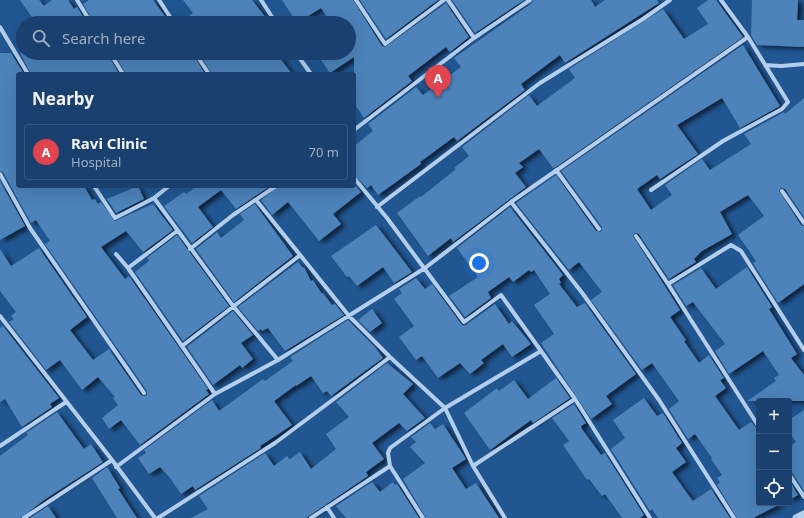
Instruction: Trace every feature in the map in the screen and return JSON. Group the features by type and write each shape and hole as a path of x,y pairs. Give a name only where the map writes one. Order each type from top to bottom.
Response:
{"street":[{"path":"77,0 87,16"},
{"path":"159,0 169,16"},
{"path":"261,0 271,16"},
{"path":"356,0 386,44 444,0"},
{"path":"448,0 474,38"},
{"path":"356,128 474,38 530,0"},
{"path":"378,207 540,83 644,19 670,0"},
{"path":"651,190 723,141 782,109 788,102 748,37 721,0"},
{"path":"0,28 16,54"},
{"path":"116,467 215,394 278,360 425,268 511,202 748,37"},
{"path":"19,60 27,72"},
{"path":"114,60 122,72"},
{"path":"200,60 208,72"},
{"path":"301,60 310,72"},
{"path":"765,64 781,66 804,64"},
{"path":"556,170 599,229"},
{"path":"0,174 30,228 144,393"},
{"path":"356,180 425,268 464,322 501,295 575,399 650,518"},
{"path":"95,188 115,218 154,198 167,188"},
{"path":"190,249 233,215 273,188"},
{"path":"782,191 804,223"},
{"path":"154,198 233,306 278,360"},
{"path":"256,200 299,256 349,316 390,357 445,408 473,466 505,518"},
{"path":"511,202 583,294 659,400 734,518"},
{"path":"128,268 177,230"},
{"path":"636,236 756,422"},
{"path":"668,284 731,245 741,250 804,350"},
{"path":"116,254 128,268 215,394"},
{"path":"182,346 299,256"},
{"path":"0,316 155,518"},
{"path":"423,518 390,466 388,453 390,448 445,408 541,351"},
{"path":"158,518 275,443 390,357"},
{"path":"473,466 575,399"},
{"path":"0,446 66,402"},
{"path":"24,518 112,460"},
{"path":"311,518 390,466"},
{"path":"792,479 804,498"},
{"path":"327,508 334,518"},
{"path":"796,518 804,514"}],"building":[{"path":"20,0 39,0 44,6 52,0 68,0 74,9 77,7 83,16 31,16"},
{"path":"89,0 153,0 165,16 90,16 83,4"},
{"path":"183,0 252,0 265,16 189,16 193,13"},
{"path":"282,0 353,0 382,46 385,47 446,3 469,37 450,52 446,47 408,76 412,81 364,118 356,106 356,72 354,72 354,60 356,60 356,16 326,16 321,8 308,16 292,16"},
{"path":"360,0 438,0 386,39"},
{"path":"452,0 524,0 475,33"},
{"path":"533,0 591,0 595,7 605,0 657,0 659,3 565,63 560,55 521,84 525,90 457,141 454,137 420,162 421,164 378,195 371,185 367,188 356,177 356,144 373,131 368,124 416,87 423,95 461,67 454,58 532,3"},
{"path":"708,0 716,0 743,37 556,167 553,168 539,149 519,163 523,167 515,173 526,187 453,242 451,238 428,256 397,213 420,196 421,197 456,169 454,168 469,156 462,147 529,95 537,106 575,78 569,69 663,9 684,39 708,24 697,8"},
{"path":"752,0 798,0 797,20 804,20 804,47 757,45 751,35"},
{"path":"743,45 780,106 740,128 722,98 677,125 698,154 660,179 657,175 637,189 651,210 672,195 665,185 702,159 710,170 751,144 744,134 784,112 785,114 804,98 804,217 785,189 781,188 779,191 801,225 804,226 804,284 778,303 753,263 756,261 738,235 764,216 748,195 720,212 732,234 702,251 694,259 696,262 669,279 639,234 635,233 633,236 680,310 670,317 686,340 684,341 699,363 709,355 724,378 720,380 726,388 715,396 739,430 751,422 756,427 756,506 776,506 753,518 737,518 717,485 720,482 717,478 722,475 711,459 712,458 695,434 688,439 669,409 679,401 652,363 642,370 591,300 602,292 579,262 569,270 516,203 556,175 596,231 601,232 602,227 561,171"},
{"path":"0,53 11,53 23,72 16,72 16,188 85,188 92,200 95,199 98,204 101,202 115,221 153,204 173,230 143,252 126,231 101,247 125,279 129,276 208,389 206,390 209,394 140,445 121,420 109,429 102,418 118,405 113,398 115,397 98,377 82,390 60,360 46,370 9,322 14,319 11,316 16,312 0,291 0,249 11,266 39,248 87,317 70,330 93,360 109,349 141,395 147,395 147,391 45,244 50,241 36,220 31,223 3,172 0,171"},
{"path":"24,60 111,60 118,72 30,72"},
{"path":"118,60 196,60 204,72 125,72"},
{"path":"203,60 281,60 290,72 211,72"},
{"path":"321,60 350,60 332,72 329,72"},
{"path":"0,181 25,226 0,240"},
{"path":"356,186 361,192 333,214 341,224 319,241 288,202 272,215 261,200 276,188 356,188"},
{"path":"133,188 139,188 144,199 116,213 107,199"},
{"path":"194,188 267,188 236,209 221,190 198,207 213,227 192,243 164,206 184,192 186,194"},
{"path":"255,204 293,256 234,302 196,249 217,232 221,238 244,220 240,214"},
{"path":"510,207 563,275 559,279 561,283 559,284 577,307 585,303 636,374 606,396 612,404 591,419 541,343 554,334 534,305 550,294 534,270 531,272 529,270 513,282 509,277 488,292 491,298 465,317 449,296 478,277 457,248"},
{"path":"376,225 412,272 394,283 383,267 357,286 349,276 347,277 331,256"},
{"path":"177,235 229,306 183,341 135,272 149,261 147,258"},
{"path":"298,262 303,268 304,267 311,281 313,280 322,294 323,293 332,305 335,304 344,315 285,351 268,328 258,331 238,307"},
{"path":"747,267 772,307 769,309 797,354 791,358 804,375 804,401 792,401 792,398 756,398 756,401 747,401 776,381 774,378 779,375 763,351 729,374 715,351 725,344 693,302 686,306 673,285 701,268 716,289"},
{"path":"416,278 425,289 432,284 462,325 466,325 495,304 509,324 512,321 531,344 512,357 503,344 481,360 484,363 470,374 460,363 438,378 422,356 416,360 399,337 414,326 394,299 402,293 399,289"},
{"path":"372,309 382,323 370,332 358,320"},
{"path":"233,311 253,335 241,343 253,359 242,368 240,365 213,385 187,347"},
{"path":"348,320 375,347 383,358 331,396 327,391 323,393 311,376 296,385 274,401 292,425 260,446 261,448 195,490 193,486 181,494 160,467 149,474 138,458 146,453 144,450 212,400 219,411 263,379 265,381 293,361 290,357"},
{"path":"3,326 59,398 50,404 52,407 22,427 5,399 0,402 0,328"},
{"path":"387,363 413,384 403,394 425,418 407,431 399,423 372,443 384,459 366,472 368,476 306,518 191,518 208,509 199,496 265,453 274,466 287,456 290,459 300,452 311,469 336,449 326,434 349,417 336,402"},
{"path":"556,378 570,398 533,423 531,420 490,450 464,413 497,388 499,391 514,380 528,399"},
{"path":"644,398 657,416 663,413 682,443 676,448 686,462 672,472 689,496 693,501 711,489 730,518 658,518 652,509 650,511 611,449 625,438 613,420"},
{"path":"574,404 586,423 581,426 582,429 601,455 605,453 644,515 640,518 622,518 605,494 602,496 589,479 587,480 563,445 569,441 552,418"},
{"path":"804,410 804,491 792,472 792,445 796,442 792,436 792,418"},
{"path":"57,412 84,449 91,444 103,462 44,500 21,518 0,518 0,456 28,435 26,433"},
{"path":"430,423 435,429 443,424 466,459 452,468 466,489 476,483 499,518 426,518 403,479 425,463 410,447 416,442 411,437"},
{"path":"107,467 120,488 118,489 137,518 117,518 92,478"},
{"path":"372,482 380,492 393,482 395,485 397,484 419,518 346,518 336,506"},
{"path":"792,485 798,495 792,498"},
{"path":"48,506 56,518 30,518"}],"place":[{"name":"Ravi Clinic","path":"438,98"}]}
